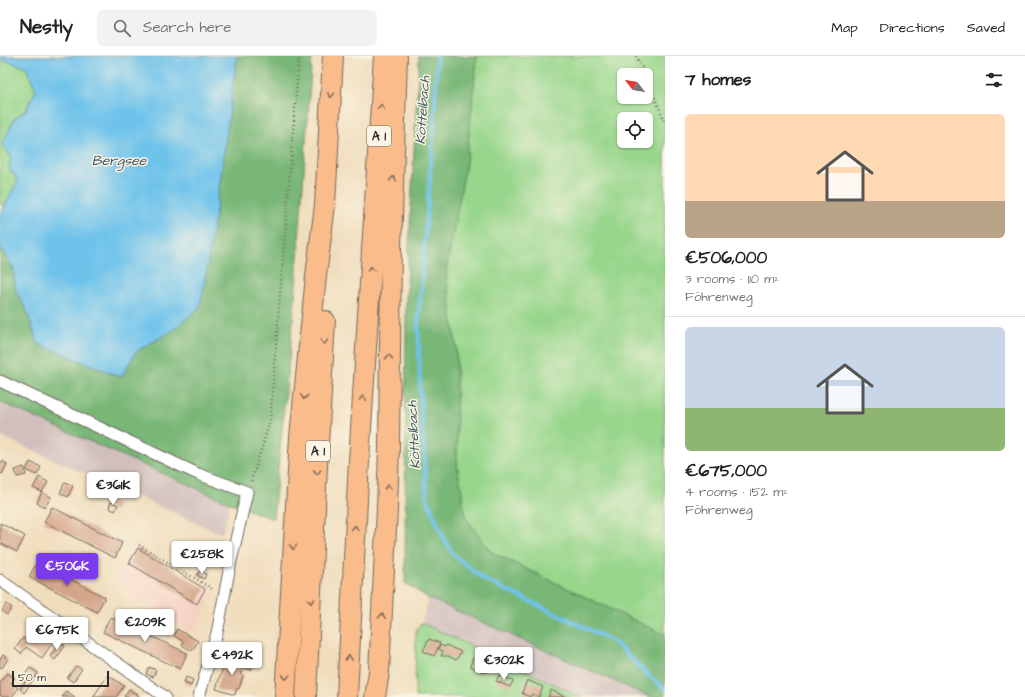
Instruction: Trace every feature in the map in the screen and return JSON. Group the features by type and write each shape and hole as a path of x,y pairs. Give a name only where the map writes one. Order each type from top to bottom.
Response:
{"highway":[{"name":"A 1","path":"306,697 327,277 324,205 333,56"},
{"name":"A 1","path":"347,697 354,545 384,56"},
{"path":"375,697 379,672 387,509 391,248 397,56"},
{"path":"285,697 300,437 324,205"}],"street":[{"path":"0,381 198,474 247,492 231,561 217,633 199,697"},
{"path":"0,580 166,697"}],"path":[{"path":"247,492 270,422 299,56"},
{"path":"636,56 642,68"},
{"path":"653,93 665,123"},
{"path":"139,545 224,595"}],"shaded area":[{"path":"0,402 230,503 222,534 0,436"},
{"path":"135,545 214,593 193,634 129,596 133,589 115,579"},
{"path":"428,598 650,697 582,697 422,623"}],"green space":[{"path":"237,56 312,56 295,300 273,519 230,503 0,402 0,246 13,268 16,291 26,309 38,344 121,377 137,351 172,331 200,307 221,175"},
{"path":"419,56 477,56 466,163 446,271 456,346 457,464 466,518 491,552 665,635 665,697 650,697 428,598 405,583 406,302"},
{"path":"477,56 665,56 665,635 491,552 466,518 457,464 456,346 446,271 466,163"},
{"path":"3,60 26,67 36,90 26,110 14,119 9,169 18,180 5,206 0,204 0,109 2,104 0,100 0,68"},
{"path":"422,623 582,697 415,697 416,630"}],"water":[{"name":"Bergsee","path":"0,56 237,56 221,175 200,307 172,331 137,351 121,377 38,344 26,309 16,291 13,268 0,246 0,215 18,180 9,169 10,156 2,145 14,119 26,110 36,90 26,67 0,59"}],"building":[{"path":"2,461 7,464 2,474 0,473 0,464"},
{"path":"30,462 41,467 37,475 26,470"},
{"path":"24,467 26,475 17,477 15,470"},
{"path":"39,477 48,482 42,492 33,488"},
{"path":"65,482 73,486 68,497 60,493"},
{"path":"42,492 51,497 45,507 37,503"},
{"path":"111,502 118,505 115,511 109,508"},
{"path":"52,507 122,543 115,558 44,522"},
{"path":"0,523 25,536 17,552 0,543"},
{"path":"138,548 205,589 197,604 129,563"},
{"path":"37,562 105,597 97,612 29,577"},
{"path":"200,571 206,574 204,579 197,575"},
{"path":"7,604 12,608 7,615 2,611"},
{"path":"110,617 187,653 180,669 103,632"},
{"path":"39,628 55,639 42,658 26,647 21,654 15,649 23,638 29,643"},
{"path":"177,629 198,641 192,651 182,645 184,642 174,636"},
{"path":"429,639 440,643 434,656 423,651"},
{"path":"60,643 65,646 55,660 50,656"},
{"path":"440,645 445,647 446,645 461,652 456,660 448,656 441,656 443,651 438,649"},
{"path":"3,655 8,659 2,668 0,667 0,659"},
{"path":"473,658 489,665 485,673 470,666"},
{"path":"240,659 253,663 251,670 243,668 241,674 243,675 239,689 237,688 235,695 216,689 225,661 238,666"},
{"path":"76,666 82,669 73,682 67,678"},
{"path":"149,667 156,670 153,677 146,674"},
{"path":"30,668 38,673 24,693 20,689 29,676 26,673"},
{"path":"7,673 15,678 11,683 18,688 12,697 3,697 0,695 0,683"},
{"path":"108,675 124,686 116,697 93,697"},
{"path":"499,675 513,681 510,687 496,681"},
{"path":"186,677 193,680 191,686 184,683"},
{"path":"527,680 543,687 539,697 532,694 530,697 522,693"},
{"path":"129,689 140,697 124,697"},
{"path":"551,690 566,697 548,697"},
{"path":"66,691 75,697 62,697"}],"waterway":[{"name":"Köttelbach","path":"437,56 434,126 418,324 421,413 427,498 443,537 454,555 483,579 613,641 665,689"}]}
